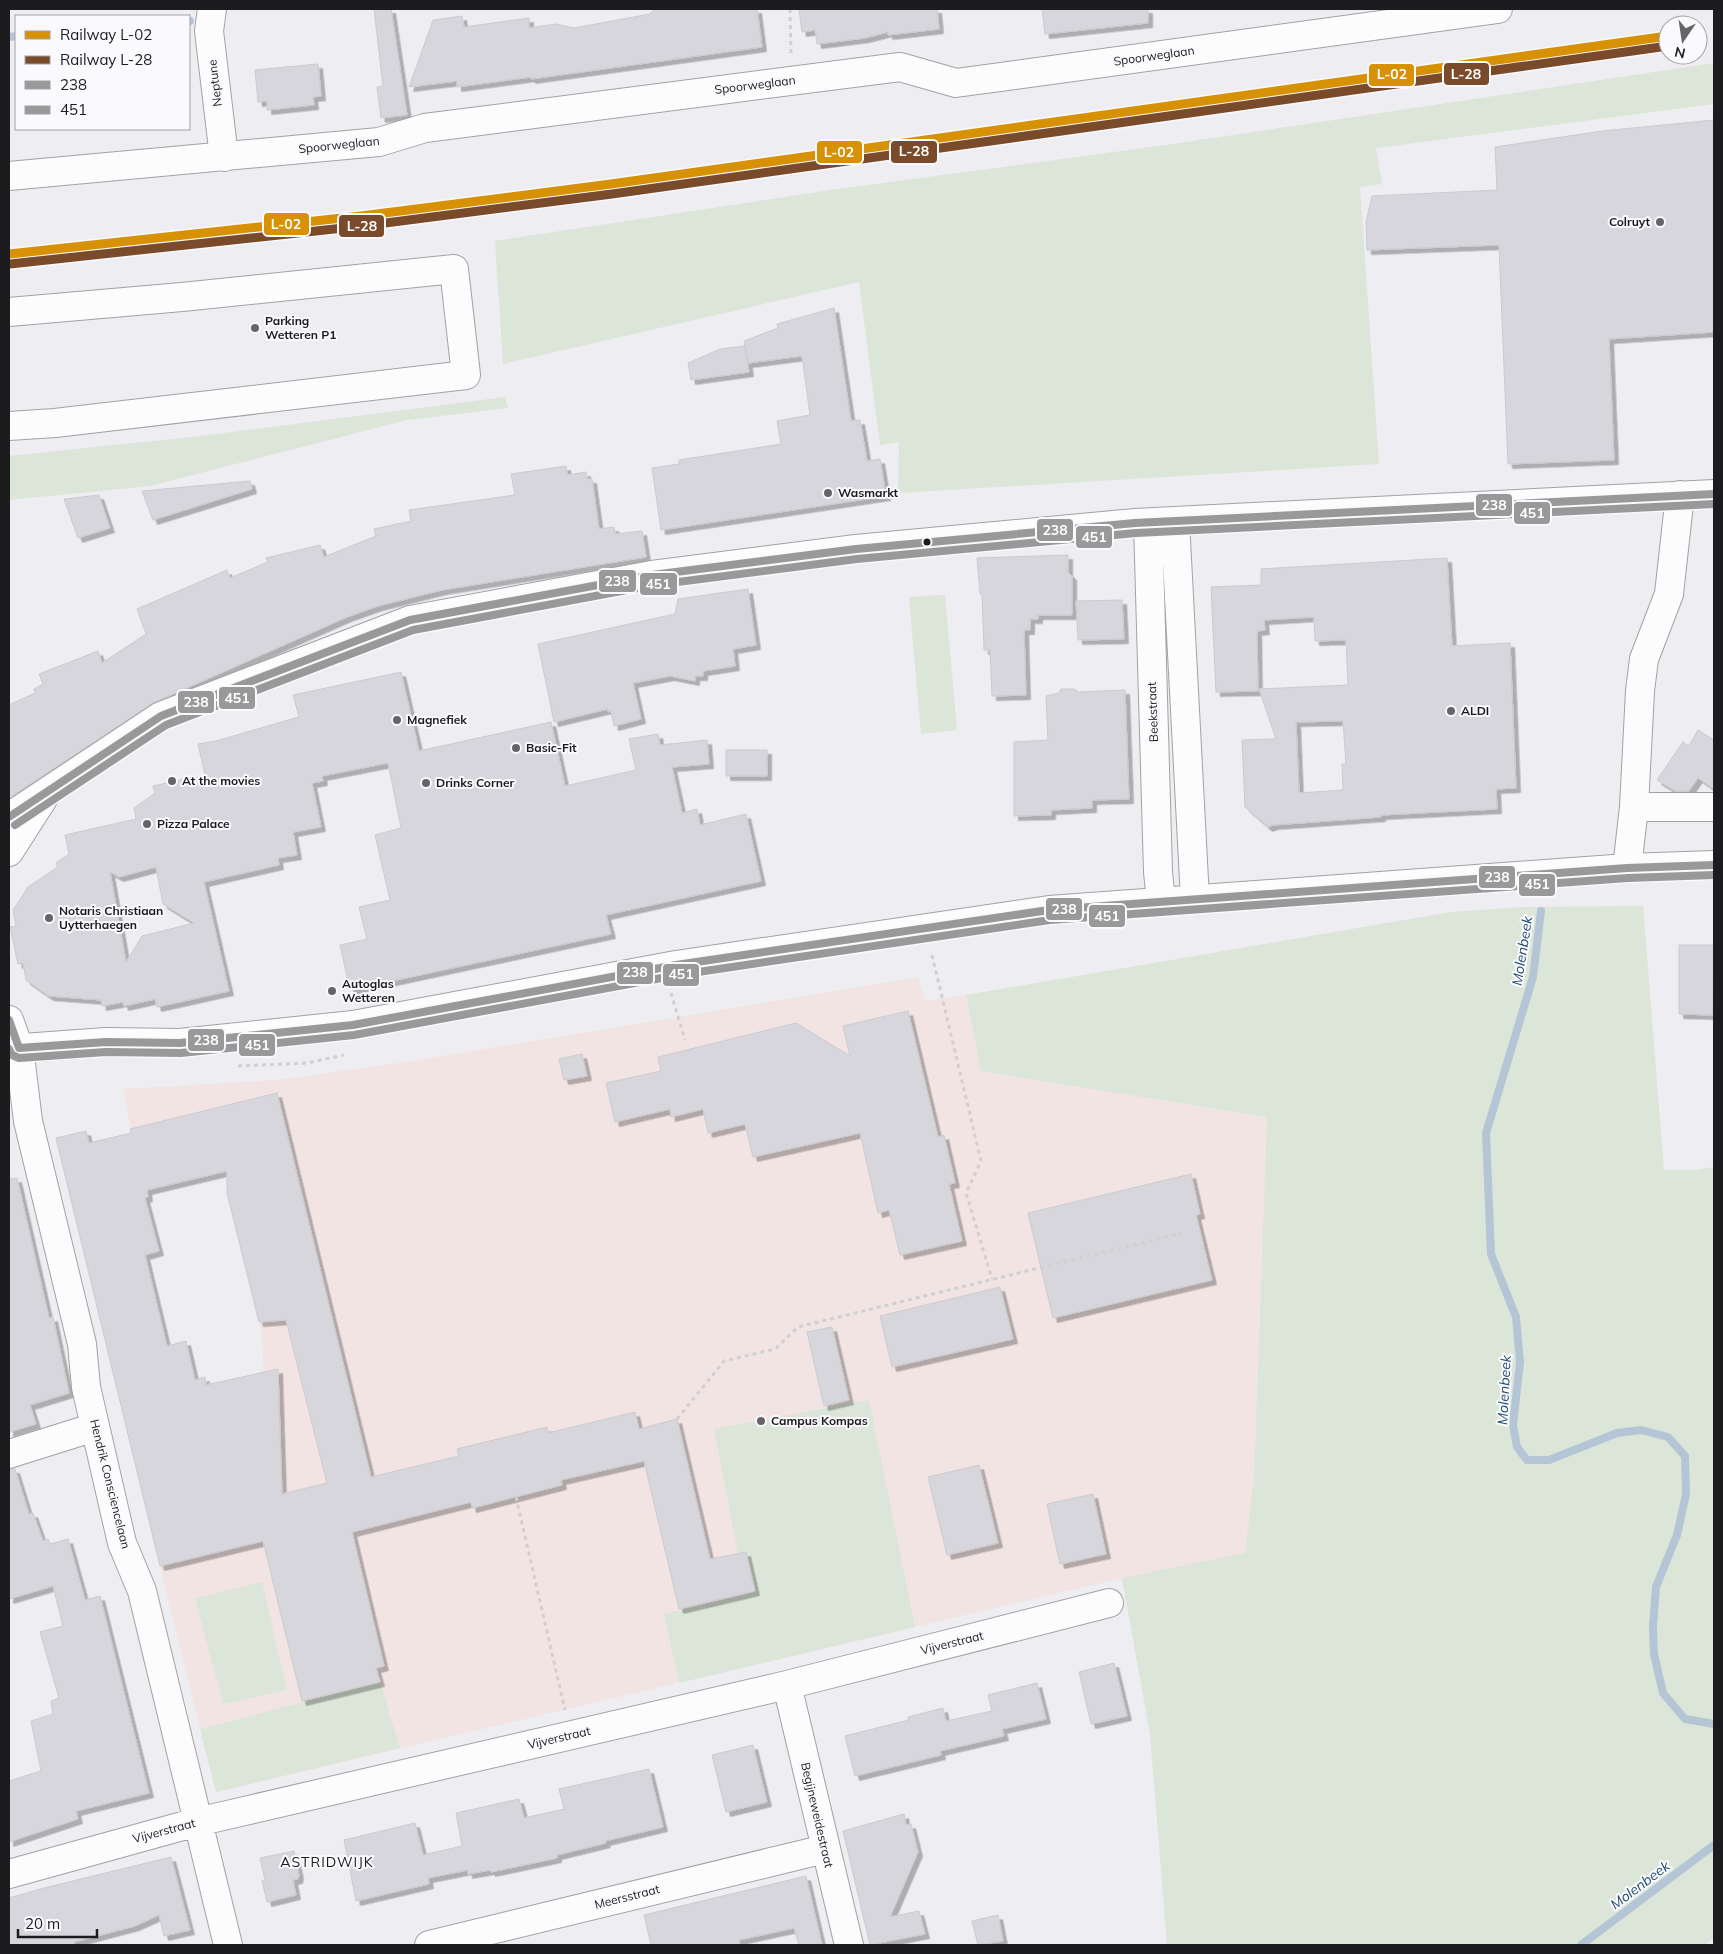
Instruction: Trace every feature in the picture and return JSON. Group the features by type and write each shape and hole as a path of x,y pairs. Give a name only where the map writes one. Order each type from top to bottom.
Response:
{"street":[{"name":"Neptune","path":"212,9 209,31 224,157"},
{"name":"Spoorweglaan","path":"9,176 378,142 425,128 900,67 956,83 1363,18 1498,9"},
{"path":"9,312 182,297 454,269 466,376 55,423 9,426"},
{"path":"9,817 161,716 410,620 652,574 856,549 1148,523 1714,494"},
{"path":"1627,868 1634,807 1640,691 1644,659 1668,594 1680,495"},
{"path":"1175,521 1195,898"},
{"name":"Beekstraat","path":"1148,523 1158,862 1161,901"},
{"path":"9,852 50,789"},
{"path":"1634,807 1714,807"},
{"path":"14,1048 106,1042 180,1043 353,1025 676,965 1049,910 1627,868 1714,865"},
{"name":"Hendrik Consciencelaan","path":"9,1020 28,1121 82,1344 86,1386 122,1543 142,1591 228,1945"},
{"path":"9,1454 95,1427"},
{"name":"Vijverstraat","path":"9,1874 197,1822 787,1685 1109,1603"},
{"name":"Begijneweidestraat","path":"787,1685 848,1945"},
{"name":"Meersstraat","path":"429,1945 825,1849"}],"path":[{"path":"790,9 791,81"},
{"path":"926,929 980,1161 966,1193 992,1279"},
{"path":"671,994 685,1040"},
{"path":"678,1419 724,1361 775,1349 798,1327 1182,1233"},
{"path":"516,1496 570,1735"}],"shaded area":[{"path":"1714,63 1714,104 1376,148 1382,184 1360,187 1379,464 898,493 899,442 880,445 859,282 503,364 495,241 831,190 1166,145"},
{"path":"505,397 508,408 407,420 150,486 9,500 9,456 201,436"},
{"path":"945,595 957,730 921,734 909,597"},
{"path":"1643,906 1664,1170 1695,1170 1714,1167 1714,1938 1705,1945 1167,1945 1150,1734 1122,1578 1245,1553 1254,1477 1267,1117 981,1071 966,995 1451,912 1523,907"},
{"name":"Campus Kompas","path":"918,977 925,1001 966,995 981,1071 1267,1117 1254,1477 1245,1553 1122,1578 216,1792 141,1490 175,1489 267,1470 262,1333 233,1218 244,1145 140,1171 123,1089 277,1080 399,1063"},
{"path":"869,1400 915,1627 679,1683 664,1614 746,1595 714,1429"},
{"path":"262,1582 287,1690 223,1704 195,1598"},
{"path":"380,1682 400,1748 216,1792 200,1729"}],"building":[{"path":"374,9 391,9 407,115 381,118 377,87 383,86"},
{"path":"655,9 757,9 762,47 531,79 531,77 457,87 457,81 409,87 433,20 462,16 464,27 529,18 529,28 556,24 574,28 650,14"},
{"path":"799,9 937,9 939,29 888,35 888,32 865,38 817,44 815,30 802,32"},
{"path":"1042,9 1148,9 1148,23 1045,34"},
{"path":"318,64 321,96 313,97 314,105 267,110 267,101 258,102 255,70"},
{"path":"1714,120 1714,332 1609,339 1614,460 1508,464 1499,245 1367,250 1366,222 1372,196 1497,190 1495,147 1602,131"},
{"path":"834,308 851,421 860,420 867,461 880,459 886,496 661,530 652,468 679,464 679,460 781,444 777,421 810,415 802,356 748,363 744,341 778,328 777,324"},
{"path":"745,346 749,372 691,380 688,363 720,349"},
{"path":"566,466 567,475 586,472 587,479 592,479 599,529 614,527 615,534 642,531 646,557 442,590 378,606 347,617 153,703 9,798 9,705 35,693 34,689 43,684 39,674 98,651 102,663 146,634 137,609 227,570 230,578 268,562 266,558 320,545 324,557 376,536 374,529 411,521 409,510 515,495 511,474"},
{"path":"250,481 252,489 153,520 142,491"},
{"path":"99,495 110,528 78,538 64,499"},
{"path":"1068,555 1068,572 1072,576 1072,615 1038,615 1038,619 1030,619 1030,630 1024,630 1026,695 992,696 990,650 984,650 982,593 980,594 977,558"},
{"path":"1447,558 1452,646 1510,643 1516,788 1496,789 1497,809 1381,815 1381,817 1273,825 1268,827 1245,807 1242,740 1276,739 1259,689 1348,685 1346,640 1315,641 1314,617 1264,620 1265,630 1257,631 1258,691 1216,692 1211,587 1261,585 1261,569","holes":["1343,721 1346,764 1342,764 1343,790 1299,793 1296,722"]},
{"path":"748,589 756,645 733,649 735,666 703,671 703,676 695,676 695,681 670,676 633,683 641,719 614,726 611,711 608,712 608,709 554,722 538,644 675,614 678,599"},
{"path":"1122,600 1124,639 1078,640 1076,601"},
{"path":"401,672 419,751 551,722 565,786 636,770 629,739 658,734 660,745 707,740 709,764 672,767 682,813 697,809 700,825 746,814 761,881 606,915 611,934 350,990 340,945 367,939 359,907 390,900 375,835 401,828 388,763 322,776 323,781 312,783 321,827 293,832 297,855 278,858 279,865 204,882 229,991 157,1007 155,999 124,1006 123,1002 102,1006 101,1000 49,996 26,980 23,963 18,964 10,927 16,926 13,910 28,887 58,867 56,863 69,854 65,835 136,819 134,808 155,793 153,786 194,777 206,779 198,744 216,741 299,717 293,695","holes":["156,867 163,904 194,923 142,936 126,962 110,872 119,877"]},
{"path":"1061,689 1075,689 1078,692 1125,690 1129,799 1092,800 1092,808 1051,810 1051,815 1014,816 1014,742 1048,740 1046,696 1059,693"},
{"path":"1698,730 1714,740 1714,789 1698,778 1689,791 1675,791 1657,780 1683,742 1689,746"},
{"path":"726,750 767,750 767,776 726,776"},
{"path":"1679,945 1714,945 1713,1015 1679,1014"},
{"path":"908,1011 938,1137 944,1135 955,1183 949,1184 962,1241 900,1255 889,1210 878,1213 860,1133 753,1157 745,1124 708,1133 703,1109 671,1117 670,1109 615,1122 606,1083 661,1071 658,1057 796,1023 850,1056 843,1026"},
{"path":"582,1054 587,1076 564,1080 559,1059"},
{"path":"277,1093 371,1477 459,1456 457,1449 547,1427 548,1433 635,1412 639,1429 677,1419 710,1559 746,1552 755,1591 679,1609 644,1461 561,1480 562,1485 472,1508 471,1502 352,1532 384,1666 376,1668 380,1682 302,1701 263,1541 160,1566 56,1138 86,1131 89,1143 131,1133 130,1129","holes":["227,1171 227,1193 259,1322 286,1320 327,1483 282,1494 278,1369 206,1385 205,1377 195,1380 186,1341 167,1346 145,1255 159,1251 145,1198 148,1197 147,1190"]},
{"path":"1191,1174 1200,1214 1196,1215 1212,1280 1053,1318 1028,1213"},
{"path":"17,1178 49,1318 53,1317 69,1393 30,1405 36,1424 9,1432 9,1179"},
{"path":"1000,1287 1013,1339 892,1367 880,1316"},
{"path":"832,1327 849,1400 824,1406 807,1332"},
{"path":"979,1465 998,1543 947,1555 928,1477"},
{"path":"9,1469 15,1469 29,1514 33,1513 43,1541 48,1539 50,1544 68,1539 85,1600 100,1596 149,1793 76,1811 78,1819 9,1842 9,1781 41,1771 31,1721 53,1714 51,1701 59,1698 40,1632 63,1626 53,1586 9,1599"},
{"path":"1093,1494 1106,1554 1060,1564 1047,1504"},
{"path":"1114,1663 1127,1716 1091,1724 1079,1672"},
{"path":"1037,1683 1046,1719 1002,1729 1004,1736 940,1751 941,1755 855,1776 845,1736 909,1720 908,1717 943,1708 946,1721 992,1711 988,1695"},
{"path":"753,1745 767,1802 726,1812 712,1755"},
{"path":"649,1769 663,1827 557,1855 557,1858 491,1872 490,1870 468,1874 468,1870 428,1878 429,1884 356,1901 344,1840 415,1823 423,1855 462,1846 456,1813 519,1799 524,1818 564,1809 559,1789"},
{"path":"904,1814 906,1825 911,1824 918,1852 890,1917 919,1911 925,1934 870,1945 843,1831"},
{"path":"294,1851 299,1875 298,1879 293,1880 296,1895 267,1902 262,1881 265,1880 260,1858"},
{"path":"171,1857 190,1930 164,1936 159,1915 135,1926 74,1942 75,1945 9,1945 9,1898"},
{"path":"806,1876 822,1945 799,1945 794,1928 739,1940 740,1945 651,1945 644,1915"},
{"path":"998,1915 1003,1941 978,1945 972,1921"}],"waterway":[{"path":"9,37 15,36"},
{"name":"Molenbeek","path":"1541,911 1533,977 1486,1133 1491,1254 1516,1317 1520,1362 1513,1425 1517,1447 1527,1460 1549,1460 1617,1433 1641,1430 1668,1437 1685,1456 1686,1494 1677,1535 1656,1587 1653,1626 1654,1654 1663,1693 1685,1719 1714,1724"},
{"name":"Molenbeek","path":"1581,1945 1714,1845"}],"rail line":[{"name":"L-02","path":"9,254 361,216 611,184 1658,37"},
{"name":"L-28","path":"10,264 362,226 612,194 1658,47"}],"transit line":[{"name":"238","path":"9,817 161,716 410,620 652,575 856,549 1135,523 1714,494"},
{"name":"451","path":"15,825 166,725 413,630 654,585 857,559 1136,533 1714,504"},
{"name":"238","path":"9,1020 19,1048 106,1042 180,1043 353,1025 676,965 1049,910 1627,868 1714,865"},
{"name":"451","path":"9,1049 12,1055 19,1058 106,1052 181,1053 354,1035 678,975 1050,920 1628,878 1714,875"}],"place":[{"name":"Colruyt","path":"1660,222"},
{"name":"Parking Wetteren P1","path":"255,328"},
{"name":"Wasmarkt","path":"828,493"},
{"name":"ALDI","path":"1451,711"},
{"name":"Magnefiek","path":"397,720"},
{"name":"Basic-Fit","path":"516,748"},
{"name":"At the movies","path":"172,781"},
{"name":"Drinks Corner","path":"426,783"},
{"name":"Pizza Palace","path":"147,824"},
{"name":"Notaris Christiaan Uytterhaegen","path":"49,918"},
{"name":"Autoglas Wetteren","path":"332,991"},
{"name":"Campus Kompas","path":"761,1421"}],"district":[{"name":"ASTRIDWIJK","path":"327,1862"}]}
